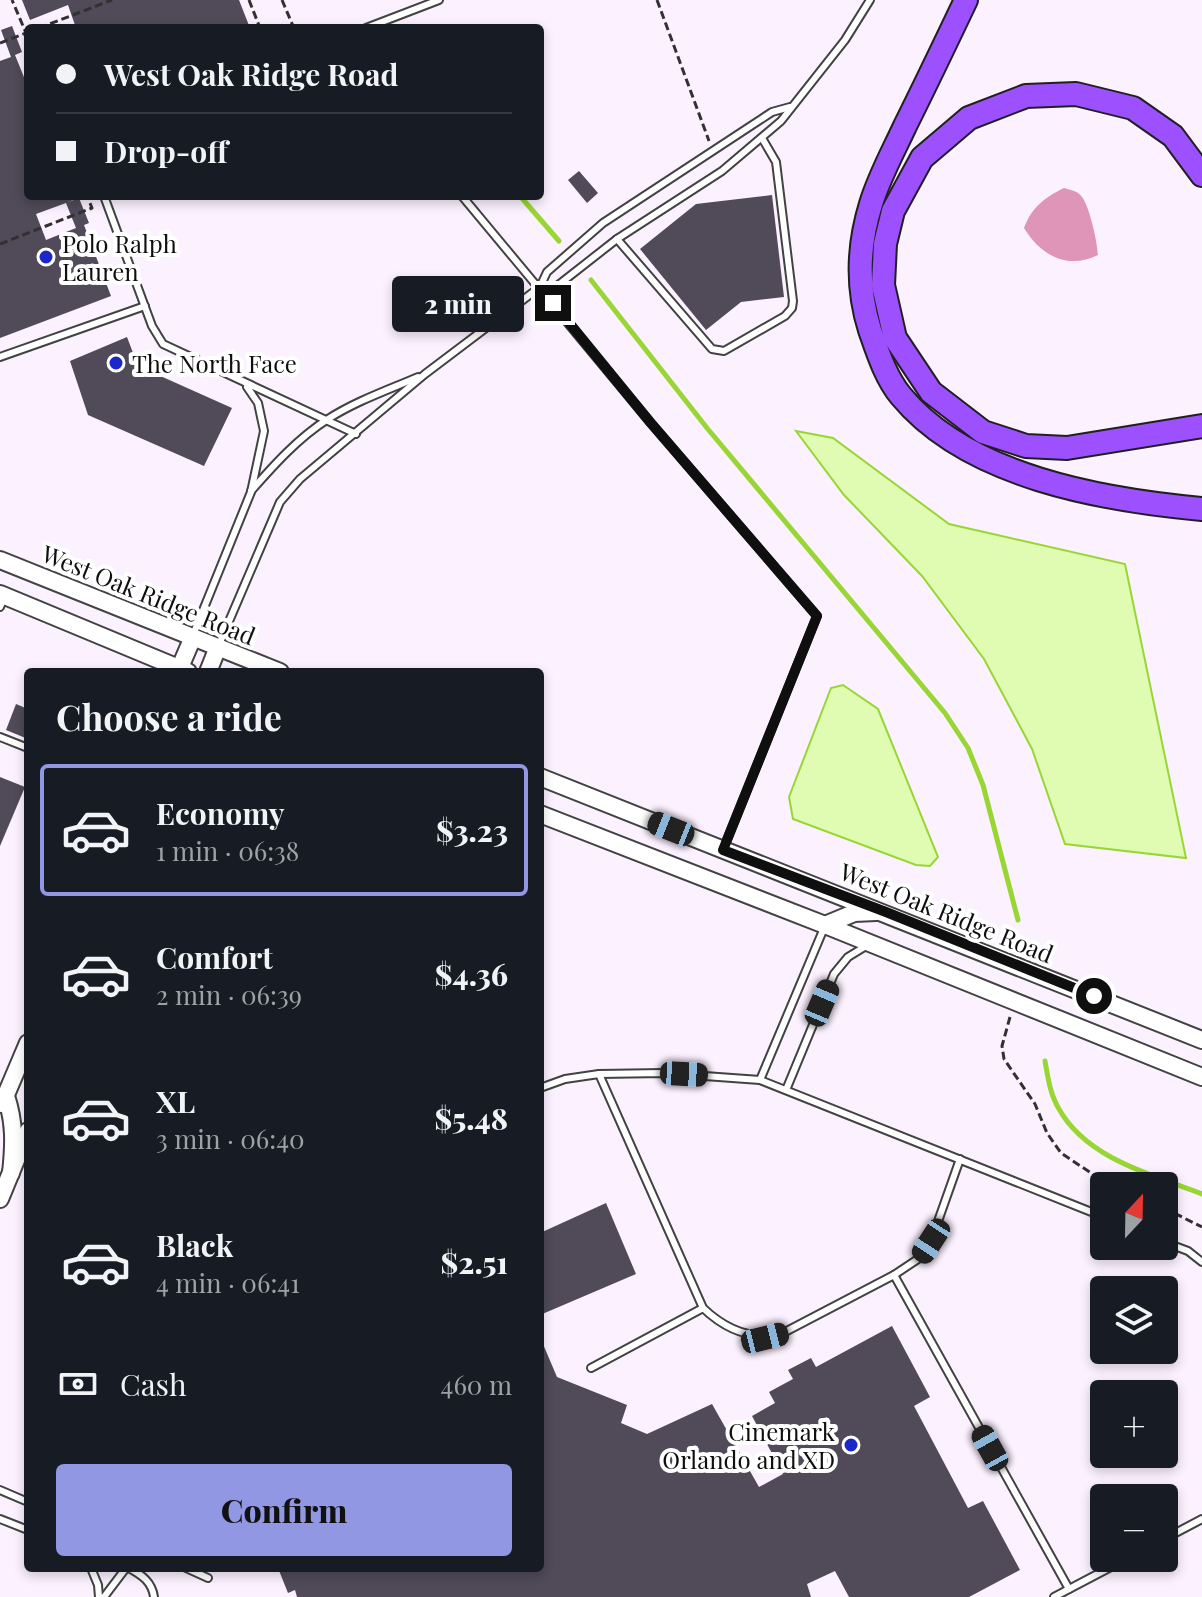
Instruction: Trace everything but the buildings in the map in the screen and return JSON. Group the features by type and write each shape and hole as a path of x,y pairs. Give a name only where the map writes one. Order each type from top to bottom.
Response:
{"highway":[{"path":"966,0 871,204 862,245 860,276 867,319 879,356 900,395 930,425 972,453 1020,472 1136,503 1202,509"},
{"path":"1202,175 1173,136 1133,108 1076,94 1026,96 969,118 922,158 893,211 885,244 883,285 895,338 931,392 983,432 1026,446 1067,448 1202,426"}],"street":[{"name":"West Oak Ridge Road","path":"0,560 270,668"},
{"path":"2,599 174,668"},
{"path":"183,668 193,637"},
{"path":"210,668 218,647"},
{"name":"West Oak Ridge Road","path":"544,779 1202,1040"},
{"path":"544,816 1202,1077"},
{"path":"825,925 854,913 886,912"},
{"path":"11,1173 15,1140 13,1118 2,1100 24,1052"},
{"path":"0,1199 24,1141"}],"lane":[{"path":"376,24 439,0"},
{"path":"540,287 557,286 617,239 722,171 762,138 781,121 839,48 870,0"},
{"path":"218,647 280,502 300,479 425,374 540,287 547,272 603,223 772,112 790,107"},
{"path":"741,134 750,148"},
{"path":"617,239 712,349 724,351 785,316 792,308 793,301 776,162 762,138"},
{"path":"105,200 145,306 163,344 356,434"},
{"path":"465,200 817,616 723,850"},
{"path":"0,357 145,306"},
{"path":"251,492 281,457 325,421 351,406 425,374"},
{"path":"193,637 251,492 264,431 258,403 245,384"},
{"path":"0,737 24,746"},
{"path":"760,1080 825,925"},
{"path":"786,1090 834,974 848,957 871,944"},
{"path":"544,1087 565,1079 599,1074 663,1073 760,1080 1090,1211"},
{"path":"599,1074 703,1308 720,1325 765,1338 783,1333 894,1275 921,1257 931,1241 960,1159"},
{"path":"1178,1247 1202,1262"},
{"path":"894,1275 1069,1589"},
{"path":"591,1368 703,1308"},
{"path":"0,1490 24,1500"},
{"path":"0,1519 24,1528"},
{"path":"1178,1532 1202,1519"},
{"path":"93,1572 102,1597"},
{"path":"102,1597 124,1572"},
{"path":"135,1572 146,1578 154,1597"},
{"path":"195,1572 208,1578"},
{"path":"1054,1597 1101,1572"}],"path":[{"path":"12,0 24,26"},
{"path":"49,24 112,0"},
{"path":"249,0 258,24"},
{"path":"282,0 292,24"},
{"path":"657,0 711,144"},
{"path":"0,43 24,34"},
{"path":"0,244 92,208 89,200"},
{"path":"1010,1017 1002,1046 1004,1059 1035,1104 1047,1133 1061,1153 1090,1172"},
{"path":"1178,1215 1202,1227"}],"shaded area":[{"path":"1064,188 1078,193 1085,202 1098,255 1076,261 1056,258 1039,246 1024,228 1040,204"},
{"path":"796,431 833,438 949,524 1125,564 1186,858 1065,844 1032,749 984,659 922,576 844,495"},
{"path":"843,685 878,709 938,857 930,866 916,865 793,819 789,797 831,688"}],"waterway":[{"path":"523,200 559,241"},
{"path":"591,280 707,428 945,713 968,748 983,785 1018,920"},
{"path":"1045,1061 1056,1103 1071,1126 1086,1141 1123,1163 1202,1194"}],"place":[{"name":"Polo Ralph Lauren","path":"46,257"},
{"name":"The North Face","path":"116,363"},
{"name":"Cinemark Orlando and XD","path":"851,1445"}],"route":[{"path":"553,303 650,422 817,616 723,850 1094,996"}]}
